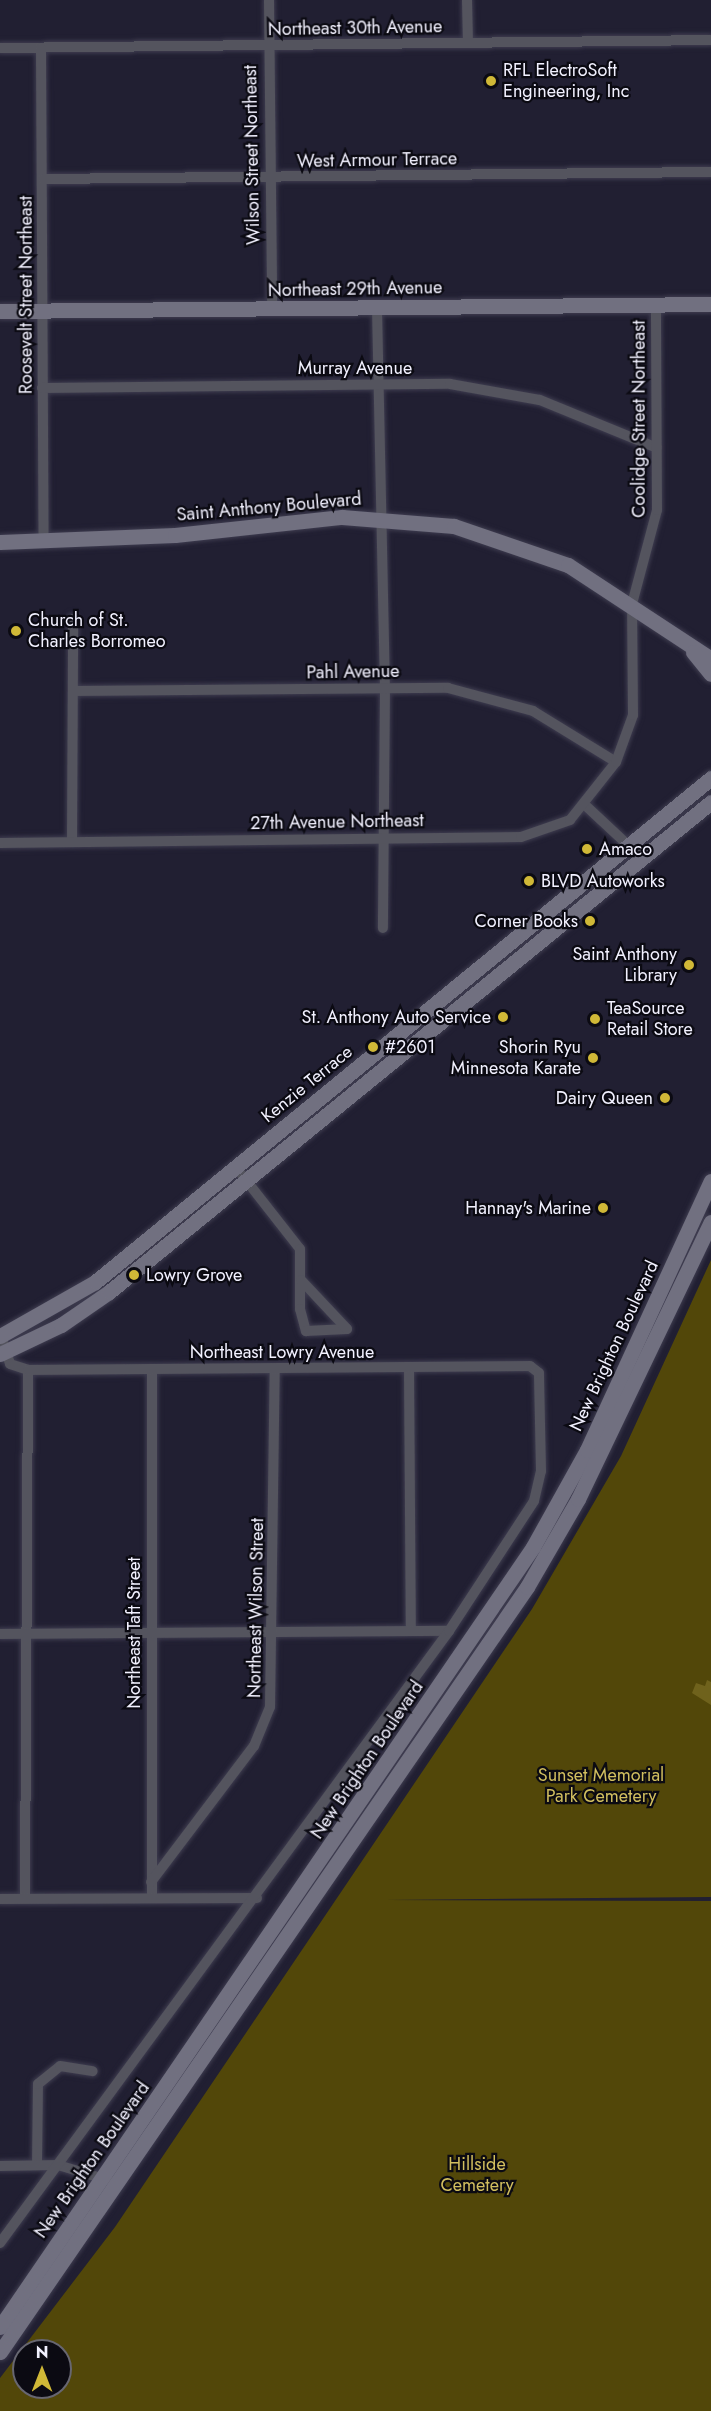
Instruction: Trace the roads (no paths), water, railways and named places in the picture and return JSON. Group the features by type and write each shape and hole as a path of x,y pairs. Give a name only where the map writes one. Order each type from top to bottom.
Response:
{"main road":[{"name":"Northeast 29th Avenue","path":"0,311 711,304"},
{"name":"Saint Anthony Boulevard","path":"0,542 44,541 380,517 454,526 505,539 568,565 632,604 689,647 711,659"},
{"name":"Saint Anthony Boulevard","path":"689,647 711,674"},
{"name":"Kenzie Terrace","path":"1,1336 78,1295 630,847 711,778"},
{"name":"Kenzie Terrace","path":"2,1353 87,1309 711,802"},
{"name":"New Brighton Boulevard","path":"0,2327 104,2178 533,1547 587,1450 711,1182"},
{"name":"New Brighton Boulevard","path":"0,2352 119,2185 527,1587 578,1499 711,1222"}],"street":[{"name":"Wilson Street Northeast","path":"269,0 267,45 272,310"},
{"path":"467,0 468,43"},
{"name":"Northeast 30th Avenue","path":"0,48 711,40"},
{"name":"Roosevelt Street Northeast","path":"41,48 44,541"},
{"name":"West Armour Terrace","path":"43,179 711,172"},
{"name":"Coolidge Street Northeast","path":"585,805 616,762 633,714 632,604 657,510 656,305"},
{"path":"377,308 385,688 383,928"},
{"name":"Murray Avenue","path":"42,388 378,383 500,390 580,413 657,448"},
{"path":"72,842 73,620"},
{"name":"Pahl Avenue","path":"73,691 448,688 505,700 559,723 616,762"},
{"path":"585,805 643,859"},
{"name":"27th Avenue Northeast","path":"0,843 538,835 570,820 585,805"},
{"path":"236,1168 296,1241 306,1331 346,1329 346,1325 301,1280"},
{"path":"1,1336 2,1353 22,1369 26,1634 25,1898"},
{"path":"409,1368 411,1630"},
{"name":"Northeast Lowry Avenue","path":"22,1369 536,1368 540,1486"},
{"name":"Northeast Taft Street","path":"152,1369 150,1633 152,1897"},
{"name":"Northeast Wilson Street","path":"151,1882 264,1727 273,1686 275,1369"},
{"name":"New Brighton Boulevard","path":"0,2243 256,1898 449,1631 540,1486"},
{"path":"0,1634 449,1631"},
{"path":"0,1899 256,1898"},
{"path":"37,2165 38,2084 60,2066 93,2071"},
{"path":"0,2166 58,2165 104,2178 119,2185"}],"place":[{"name":"RFL ElectroSoft Engineering, Inc","path":"491,81"},
{"name":"Church of St. Charles Borromeo","path":"16,631"},
{"name":"Amaco","path":"587,849"},
{"name":"BLVD Autoworks","path":"529,881"},
{"name":"Corner Books","path":"590,921"},
{"name":"Saint Anthony Library","path":"689,965"},
{"name":"St. Anthony Auto Service","path":"503,1017"},
{"name":"TeaSource Retail Store","path":"595,1019"},
{"name":"#2601","path":"373,1047"},
{"name":"Shorin Ryu Minnesota Karate","path":"593,1058"},
{"name":"Dairy Queen","path":"665,1098"},
{"name":"Hannay's Marine","path":"603,1208"},
{"name":"Lowry Grove","path":"134,1275"}],"park label":[{"name":"Sunset Memorial Park Cemetery","path":"601,1786"},
{"name":"Hillside Cemetery","path":"477,2175"}]}
